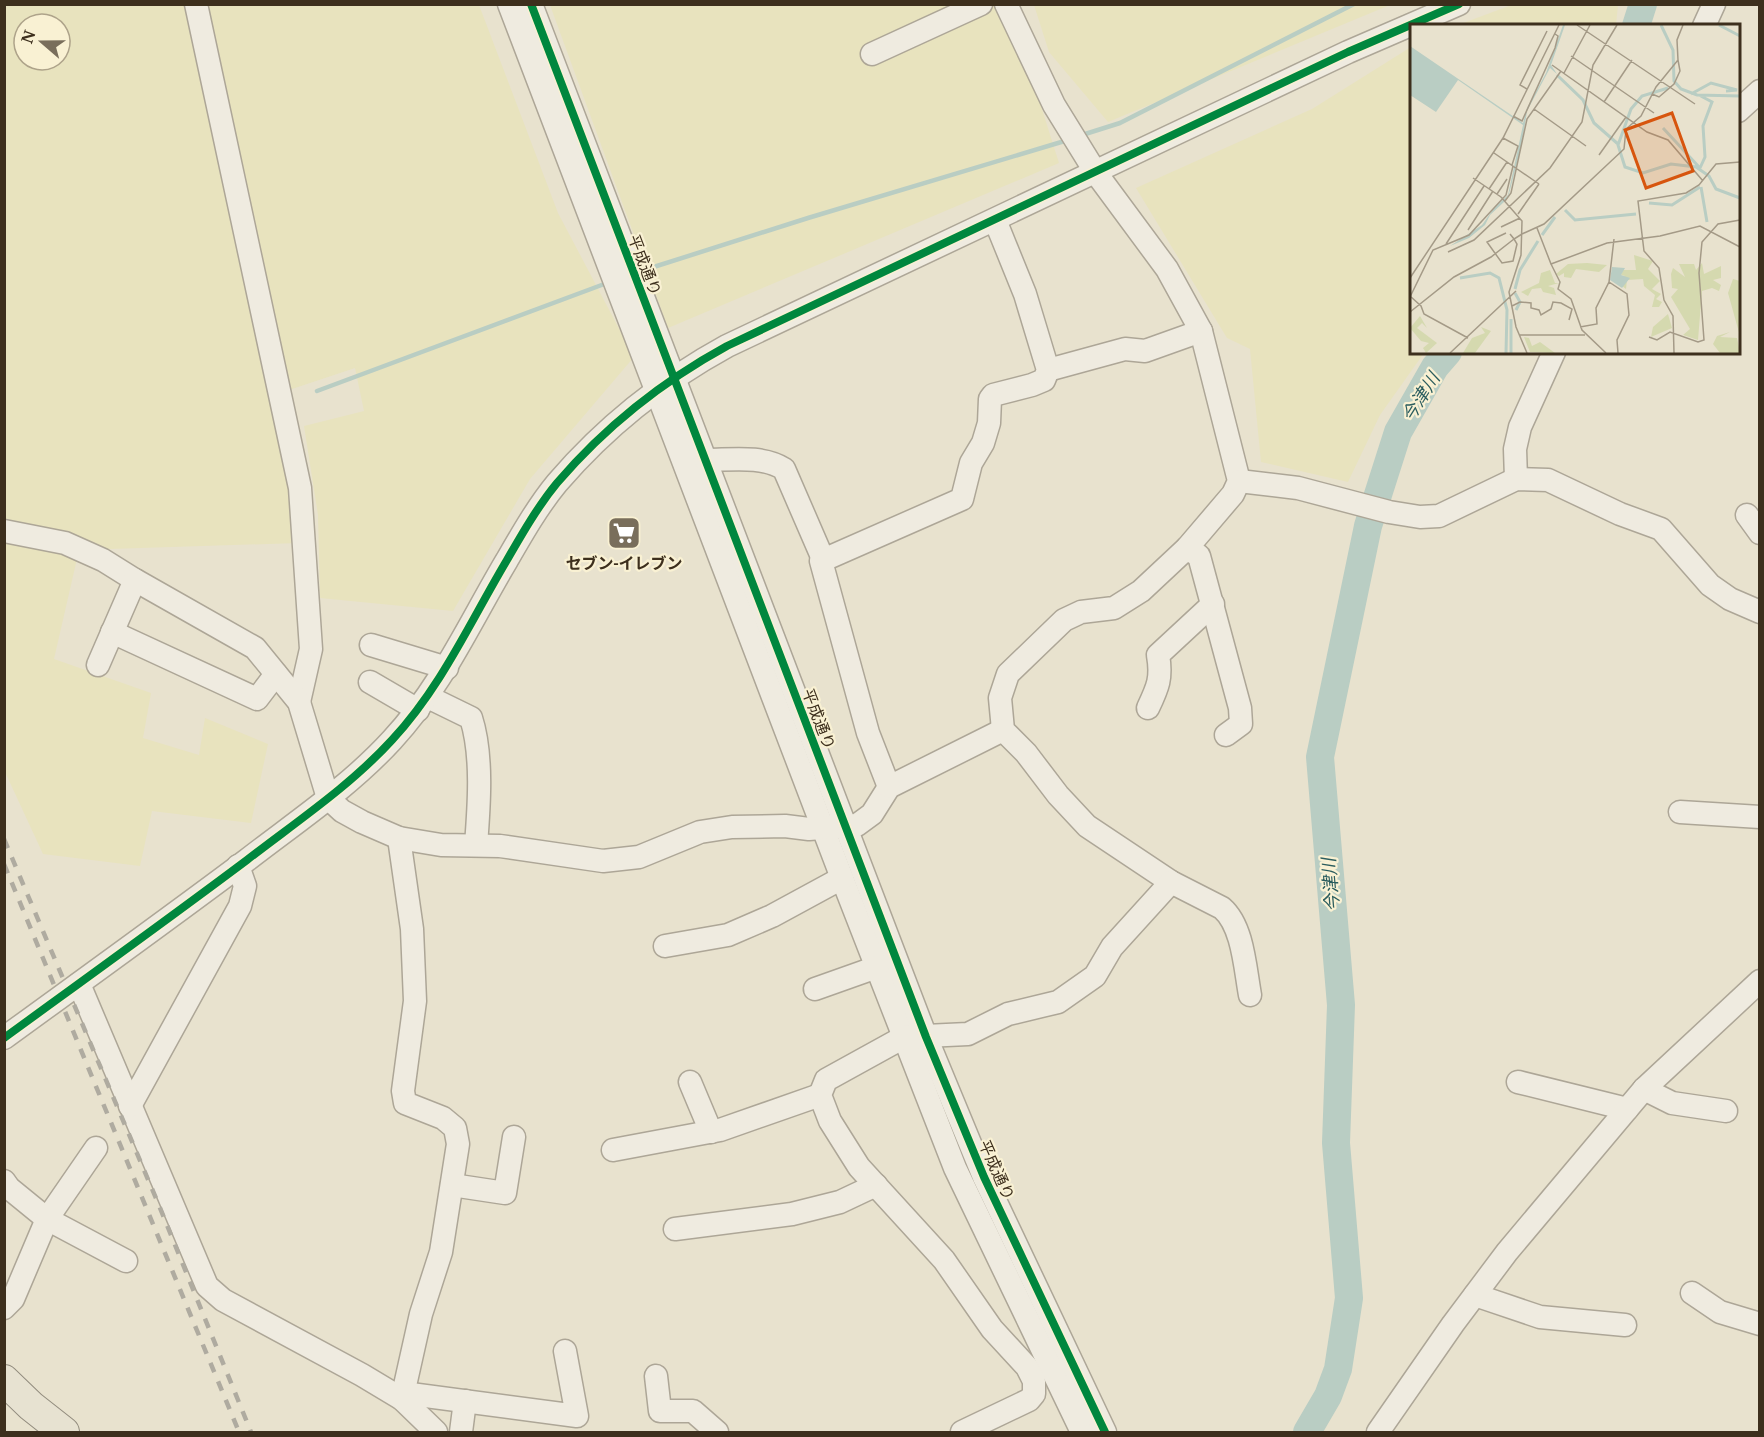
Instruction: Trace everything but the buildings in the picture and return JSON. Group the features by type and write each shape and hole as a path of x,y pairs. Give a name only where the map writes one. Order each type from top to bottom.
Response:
{"main road":[{"path":"4,1380 31,1406 64,1432"}],"street":[{"path":"196,4 300,488 311,649 299,702"},
{"name":"平成通り","path":"509,4 656,390 834,827 915,1037 955,1168 1064,1370 1105,1432"},
{"name":"平成通り","path":"531,4 706,460 834,827 842,878 877,967 915,1037"},
{"path":"872,54 981,4"},
{"path":"1006,4 1054,105 1096,172 1167,269 1201,331 1239,481 1233,494 1187,548 1141,591 1114,608 1081,612 1064,620 1008,674 1000,698 1003,730 1026,753 1058,795 1087,826 1171,882 1222,908 1229,914 1236,928 1250,994"},
{"path":"1412,24 1459,4"},
{"path":"1705,24 1714,4"},
{"path":"4,1038 327,798 392,741 423,704 447,668 531,520 557,484 610,429 674,377 727,346 1348,51 1410,25"},
{"path":"1740,109 1760,91"},
{"path":"890,787 868,733 820,561 962,499 971,462 983,443 989,423 990,399 993,396 1032,386 1044,380 1048,370 1025,294 995,220"},
{"path":"1048,370 1125,349 1145,351 1201,331"},
{"path":"1516,479 1515,448 1520,426 1553,354"},
{"path":"706,460 763,460 784,469 823,559"},
{"path":"1239,481 1298,488 1389,513 1420,517 1439,516 1516,479 1548,480 1620,514 1661,529 1710,585 1730,599 1758,607"},
{"path":"4,531 65,543 103,560 255,648 299,702 327,798 342,811 399,838 441,845 500,846 603,861 639,857 700,832 732,826 834,827 857,825 872,814 890,787 1003,730"},
{"path":"1187,548 1199,556 1240,708 1241,724 1226,735"},
{"path":"98,665 135,580"},
{"path":"1148,708 1158,687 1161,673 1158,655 1213,604"},
{"path":"112,632 257,699 276,674"},
{"path":"371,645 447,668"},
{"path":"370,682 423,704 471,718 476,732 479,801 476,845"},
{"path":"1680,812 1760,817"},
{"path":"399,838 412,929 415,1001 403,1091 405,1103 443,1118 455,1128 458,1144 441,1252 422,1314 402,1396"},
{"path":"130,1106 240,906 245,886 238,866"},
{"path":"665,946 728,935 772,916 842,878"},
{"path":"962,1432 1029,1400 1034,1394 1034,1381 1027,1367 992,1329 944,1260 860,1167 831,1121 820,1095 826,1080 915,1037 968,1034 1008,1014 1058,1002 1095,976 1112,947 1171,882"},
{"path":"815,989 877,967"},
{"path":"1378,1432 1507,1252 1644,1089 1760,981"},
{"path":"79,984 207,1286 223,1300 402,1396 436,1432"},
{"path":"690,1082 711,1132"},
{"path":"1518,1082 1628,1109"},
{"path":"1644,1089 1672,1103 1726,1111"},
{"path":"613,1149 711,1132 820,1095"},
{"path":"452,1185 505,1193 514,1137"},
{"path":"4,1308 13,1299 47,1219 96,1148"},
{"path":"4,1181 9,1188 47,1219 126,1261"},
{"path":"675,1229 792,1214 840,1202 876,1185"},
{"path":"1692,1293 1720,1312 1760,1324"},
{"path":"1475,1295 1540,1317 1625,1325"},
{"path":"402,1396 465,1401 577,1416 565,1351"},
{"path":"1034,1385 1064,1370"},
{"name":"平成通り","path":"1064,1370 1082,1432"},
{"path":"656,1376 660,1411 693,1411 717,1432"},
{"path":"461,1432 465,1401"}],"shaded area":[{"path":"1034,4 1390,5 1108,122 1049,52"},
{"path":"1514,4 1618,5 1616,24 1461,24"},
{"path":"4,5 479,5 558,213 634,357 530,479 453,611 320,598 318,515 304,426 364,411 355,368 277,394 299,543 79,550 54,659 151,693 143,738 199,755 205,718 268,744 251,823 152,811 140,866 43,854 5,772"},
{"path":"550,5 1009,5 1059,163 668,328"},
{"path":"1410,48 1410,354 1423,354 1380,415 1348,482 1261,462 1250,349 1227,338 1136,188 1312,109"}],"waterway":[{"path":"1082,135 1120,123 1354,4"},
{"name":"今津川","path":"1637,24 1643,4"},
{"path":"641,271 1068,140"},
{"path":"317,391 607,283"},
{"name":"今津川","path":"1307,1432 1328,1396 1338,1369 1349,1298 1336,1143 1341,1005 1320,757 1368,526 1398,432 1435,367 1446,354"}],"railway":[{"path":"4,839 158,1203 251,1432"},
{"path":"4,864 239,1432"}],"cycle path":[{"path":"531,4 926,1037 984,1177 1105,1432"},
{"path":"1413,24 1459,4"},
{"path":"4,1038 187,905 341,788 376,757 410,719 441,676 518,540 557,483 575,462 615,424 680,374 727,346 1348,52 1410,25"}],"place":[{"name":"セブン-イレブン","path":"624,533"}]}
